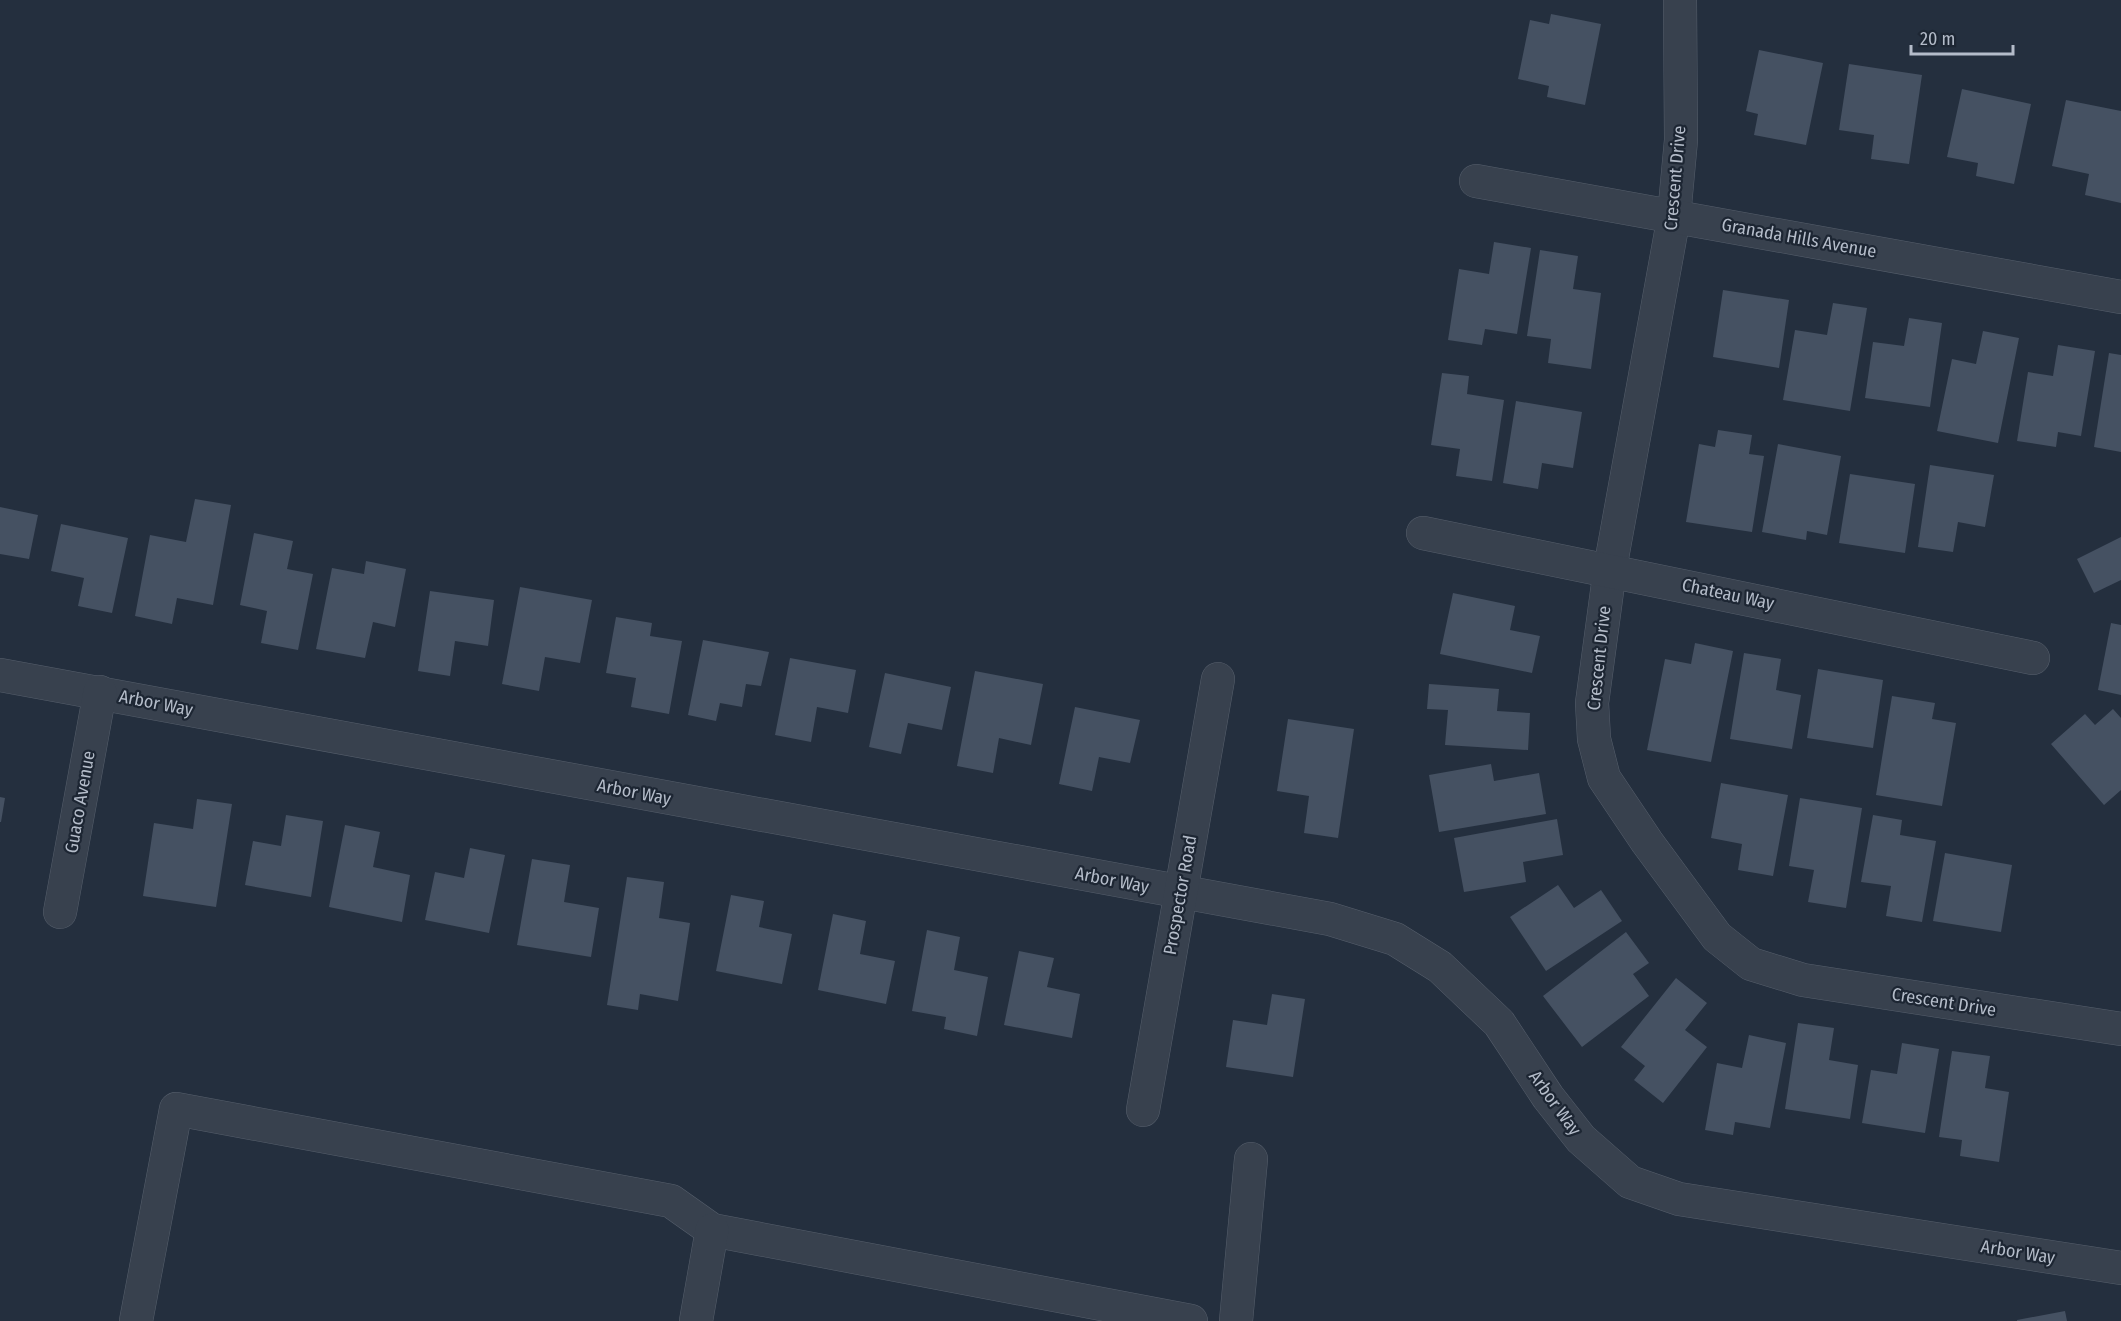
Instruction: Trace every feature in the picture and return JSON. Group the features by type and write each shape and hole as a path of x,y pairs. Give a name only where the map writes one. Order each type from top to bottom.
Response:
{"street":[{"name":"Crescent Drive","path":"1680,0 1681,140 1674,216 1610,569 1592,704 1594,739 1604,778 1647,842 1717,937 1751,964 1803,980 2121,1029"},
{"name":"Granada Hills Avenue","path":"1476,181 2121,297"},
{"name":"Chateau Way","path":"1423,532 2033,658"},
{"name":"Arbor Way","path":"0,675 1330,919 1395,939 1440,967 1499,1023 1548,1097 1581,1139 1630,1182 1679,1199 2121,1268"},
{"name":"Prospector Road","path":"1143,1110 1218,679"},
{"name":"Guaco Avenue","path":"60,912 100,692"},
{"path":"136,1321 176,1108 671,1202 712,1230 1191,1321"},
{"path":"1236,1321 1251,1159"},
{"path":"696,1321 712,1230"}],"building":[{"path":"1551,14 1601,24 1585,105 1547,97 1549,86 1518,79 1530,20 1549,24"},
{"path":"1759,50 1823,63 1806,145 1754,135 1758,114 1746,111"},
{"path":"1849,64 1922,75 1909,164 1871,159 1874,135 1839,130"},
{"path":"1962,89 2031,104 2014,184 1976,176 1978,163 1947,157"},
{"path":"2066,100 2121,111 2121,203 2085,195 2089,174 2052,166"},
{"path":"1494,242 1531,248 1517,334 1485,329 1482,345 1448,340 1459,269 1489,274"},
{"path":"1540,250 1578,256 1573,289 1601,293 1591,369 1548,363 1551,339 1527,336"},
{"path":"1723,290 1789,300 1779,368 1713,357"},
{"path":"1833,303 1867,308 1850,411 1783,400 1795,330 1827,335"},
{"path":"1909,318 1942,323 1930,407 1865,398 1873,342 1904,346"},
{"path":"1983,331 2019,338 1998,443 1937,431 1952,359 1976,364"},
{"path":"2058,345 2095,351 2081,436 2058,432 2056,447 2017,441 2028,372 2053,376"},
{"path":"2109,353 2121,355 2121,452 2094,447"},
{"path":"1442,373 1469,376 1467,394 1504,400 1492,481 1456,476 1460,449 1431,445"},
{"path":"1516,401 1582,412 1573,468 1542,463 1538,489 1503,483"},
{"path":"1718,430 1752,435 1749,454 1764,456 1752,532 1686,522 1699,444 1715,447"},
{"path":"1778,444 1841,456 1827,535 1807,531 1806,540 1762,532"},
{"path":"1930,465 1994,475 1985,527 1958,522 1953,552 1918,547"},
{"path":"1850,474 1915,484 1905,553 1839,543"},
{"path":"195,499 231,505 213,605 177,598 172,624 135,616 150,535 186,542"},
{"path":"0,507 38,515 29,559 0,554"},
{"path":"61,524 128,538 112,613 78,606 84,578 51,571"},
{"path":"254,533 293,541 287,569 313,574 298,650 261,643 267,611 240,605"},
{"path":"2121,537 2121,580 2094,593 2077,559"},
{"path":"366,561 406,569 395,627 373,622 365,658 316,649 332,568 364,574"},
{"path":"520,587 592,600 580,663 545,657 539,691 502,684"},
{"path":"430,591 494,600 488,646 455,641 450,676 418,671"},
{"path":"1453,593 1515,606 1510,630 1540,636 1532,673 1440,654"},
{"path":"616,617 652,623 650,636 682,641 669,714 631,707 636,678 606,673"},
{"path":"2111,623 2121,625 2121,695 2098,690"},
{"path":"703,640 769,652 761,686 746,684 742,707 720,703 716,721 688,715"},
{"path":"1695,643 1733,651 1711,762 1647,750 1665,659 1691,664"},
{"path":"1744,653 1781,659 1776,690 1801,695 1792,749 1730,739"},
{"path":"790,658 856,670 848,713 817,707 811,742 775,735"},
{"path":"1818,669 1883,680 1873,748 1807,738"},
{"path":"975,671 1043,684 1031,745 999,738 993,773 957,766"},
{"path":"885,673 951,687 942,730 908,723 901,754 869,747"},
{"path":"1429,684 1499,689 1497,711 1530,713 1528,750 1445,745 1448,710 1427,709"},
{"path":"1892,696 1935,703 1932,719 1956,723 1942,806 1876,795"},
{"path":"1075,707 1140,720 1130,763 1099,757 1092,791 1059,784"},
{"path":"2113,709 2121,718 2121,790 2104,805 2051,744 2085,714 2095,725"},
{"path":"1288,719 1354,729 1338,838 1304,833 1309,796 1277,791"},
{"path":"1491,764 1494,781 1539,773 1546,814 1439,832 1429,775"},
{"path":"1721,783 1788,795 1773,876 1738,870 1742,844 1711,838"},
{"path":"0,797 5,798 1,822 0,822"},
{"path":"1800,798 1862,808 1846,908 1808,902 1814,870 1789,866"},
{"path":"197,799 232,804 216,907 143,896 154,823 193,829"},
{"path":"286,815 323,821 311,897 245,885 253,841 281,846"},
{"path":"1873,815 1902,820 1900,835 1936,841 1922,922 1886,916 1891,886 1861,882"},
{"path":"1557,819 1563,855 1523,862 1526,882 1464,892 1454,838"},
{"path":"345,825 380,832 373,867 410,875 402,922 329,907"},
{"path":"470,848 505,855 489,933 425,920 435,872 464,878"},
{"path":"1945,853 2012,865 2001,932 1933,921"},
{"path":"532,859 570,865 564,902 599,908 591,957 517,945"},
{"path":"627,877 664,882 659,918 690,923 678,1001 640,994 638,1010 607,1005"},
{"path":"1558,885 1574,908 1601,890 1622,921 1546,971 1510,917"},
{"path":"731,895 764,901 759,927 792,934 782,984 716,971"},
{"path":"833,914 866,921 860,954 895,961 886,1004 818,990"},
{"path":"927,930 960,937 954,970 988,977 977,1036 944,1029 946,1017 912,1011"},
{"path":"1626,932 1649,963 1633,974 1649,996 1582,1047 1543,996"},
{"path":"1019,951 1054,958 1047,987 1080,994 1072,1038 1004,1025"},
{"path":"1676,978 1707,1003 1685,1030 1707,1047 1663,1103 1634,1080 1645,1066 1621,1047"},
{"path":"1272,994 1305,999 1293,1077 1226,1067 1233,1020 1267,1025"},
{"path":"1798,1023 1834,1028 1829,1060 1858,1065 1850,1119 1785,1109"},
{"path":"1749,1035 1786,1043 1770,1128 1735,1122 1733,1135 1705,1130 1717,1063 1742,1068"},
{"path":"1902,1043 1939,1049 1925,1133 1862,1123 1871,1070 1897,1074"},
{"path":"1952,1051 1990,1056 1985,1088 2009,1092 1999,1162 1960,1156 1962,1140 1939,1137"},
{"path":"2065,1311 2067,1321 2017,1321 2017,1320"}]}
